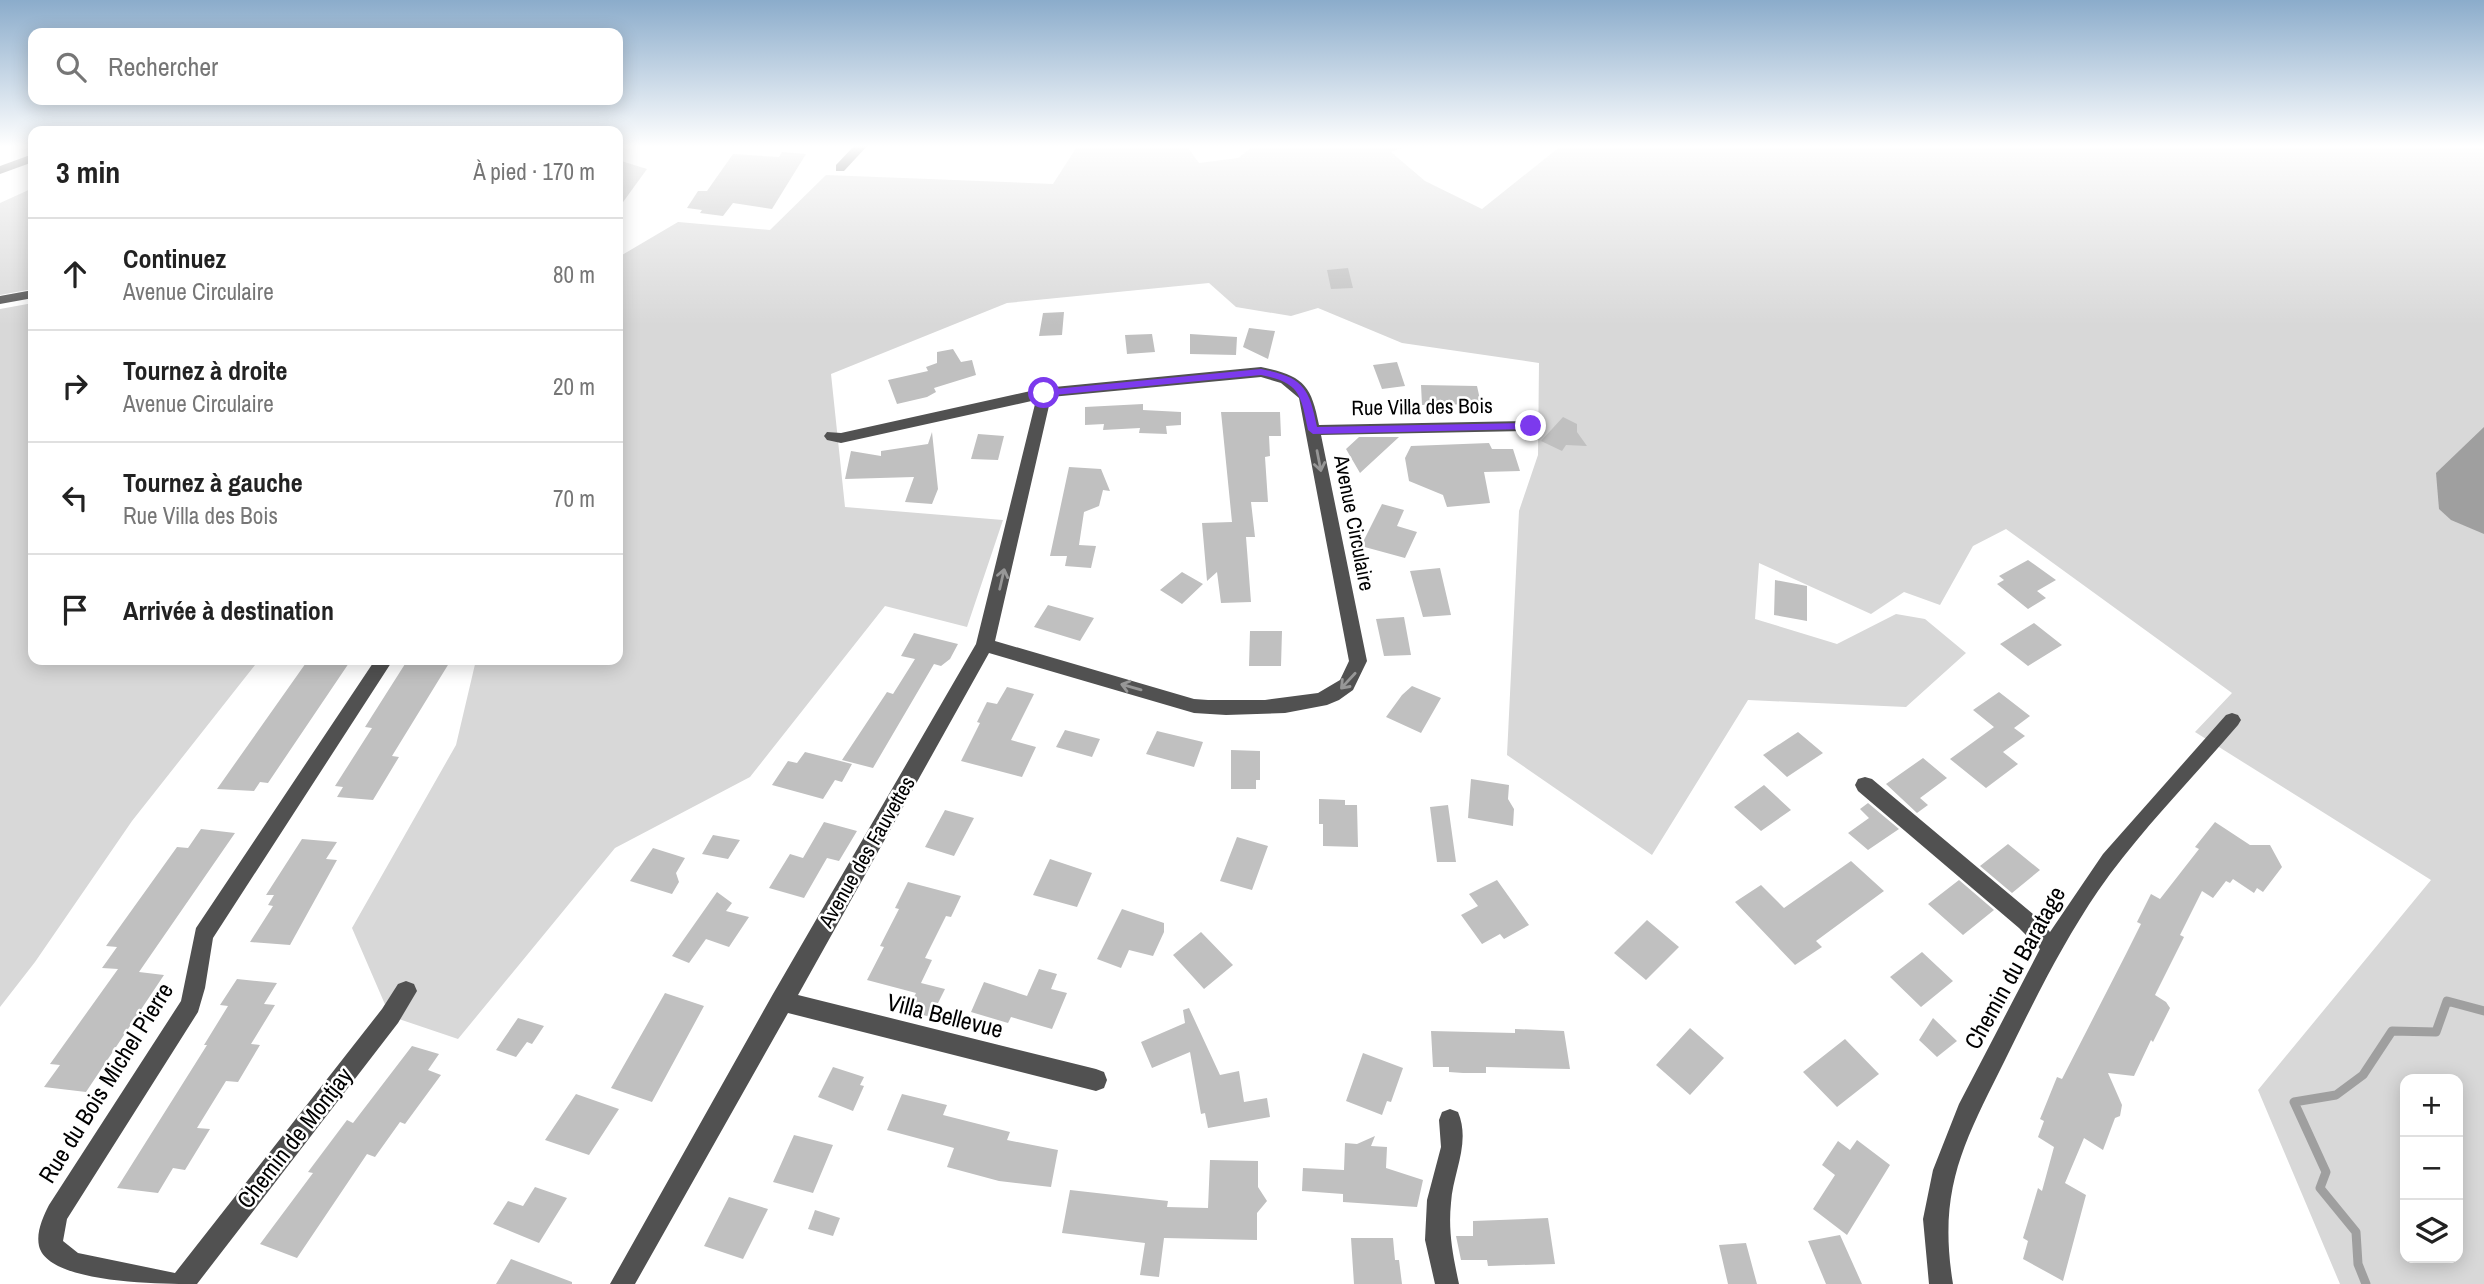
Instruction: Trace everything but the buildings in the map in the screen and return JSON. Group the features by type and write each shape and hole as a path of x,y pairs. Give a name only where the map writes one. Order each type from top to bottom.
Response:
{"street":[{"path":"0,300 28,295"},
{"name":"Avenue Circulaire","path":"832,436 841,438 1044,393 1261,372 1280,375 1297,384 1306,397 1358,662 1355,675 1335,694 1315,702 1224,709 1194,706 985,645"},
{"name":"Avenue des Fauvettes","path":"622,1284 985,645 1044,393"},
{"name":"Rue Villa des Bois","path":"1313,430 1531,426"},
{"name":"Rue du Bois Michel Pierre","path":"173,1284 87,1267 62,1258 51,1246 51,1230 57,1213 190,1005 197,985 198,953 209,925 381,665"},
{"name":"Chemin du Baratage","path":"1941,1284 1936,1256 1936,1211 1944,1169 1984,1078 2079,902 2110,861 2232,720"},
{"path":"1865,785 2025,921 2052,948"},
{"name":"Chemin de Montjay","path":"182,1284 390,1016 406,991"},
{"name":"Villa Bellevue","path":"781,1001 1096,1080"},
{"path":"1447,1284 1437,1240 1439,1200 1452,1147 1450,1120"}],"shaded area":[{"path":"0,205 28,205 28,290 0,295"},
{"path":"796,205 1474,205 1482,209 1487,205 2484,205 2484,1284 2340,1284 2258,1090 2431,880 2195,732 2232,693 2006,529 1973,546 1940,605 1904,592 1871,614 1759,563 1755,619 1837,644 1896,614 1925,619 1966,653 1906,707 1748,700 1652,855 1507,755 1519,511 1538,455 1539,363 1402,343 1318,308 1291,316 1236,307 1209,283 1007,303 831,374 845,507 1003,520 967,627 885,606 750,777 615,848 458,1039 390,1016 352,928 456,745 475,665 623,665 623,254 678,222 770,230"},
{"path":"28,304 28,665 255,665 132,821 35,962 0,1007 0,309"},
{"path":"2484,427 2484,534 2451,520 2439,509 2436,473"}],"waterway":[{"path":"2366,1284 2358,1264 2356,1232 2320,1188 2326,1172 2294,1102 2336,1095 2363,1075 2392,1031 2436,1032 2447,1001 2484,1011"}],"route":[{"path":"1044,393 1261,372 1280,375 1297,384 1306,397 1313,430 1531,426"}]}
